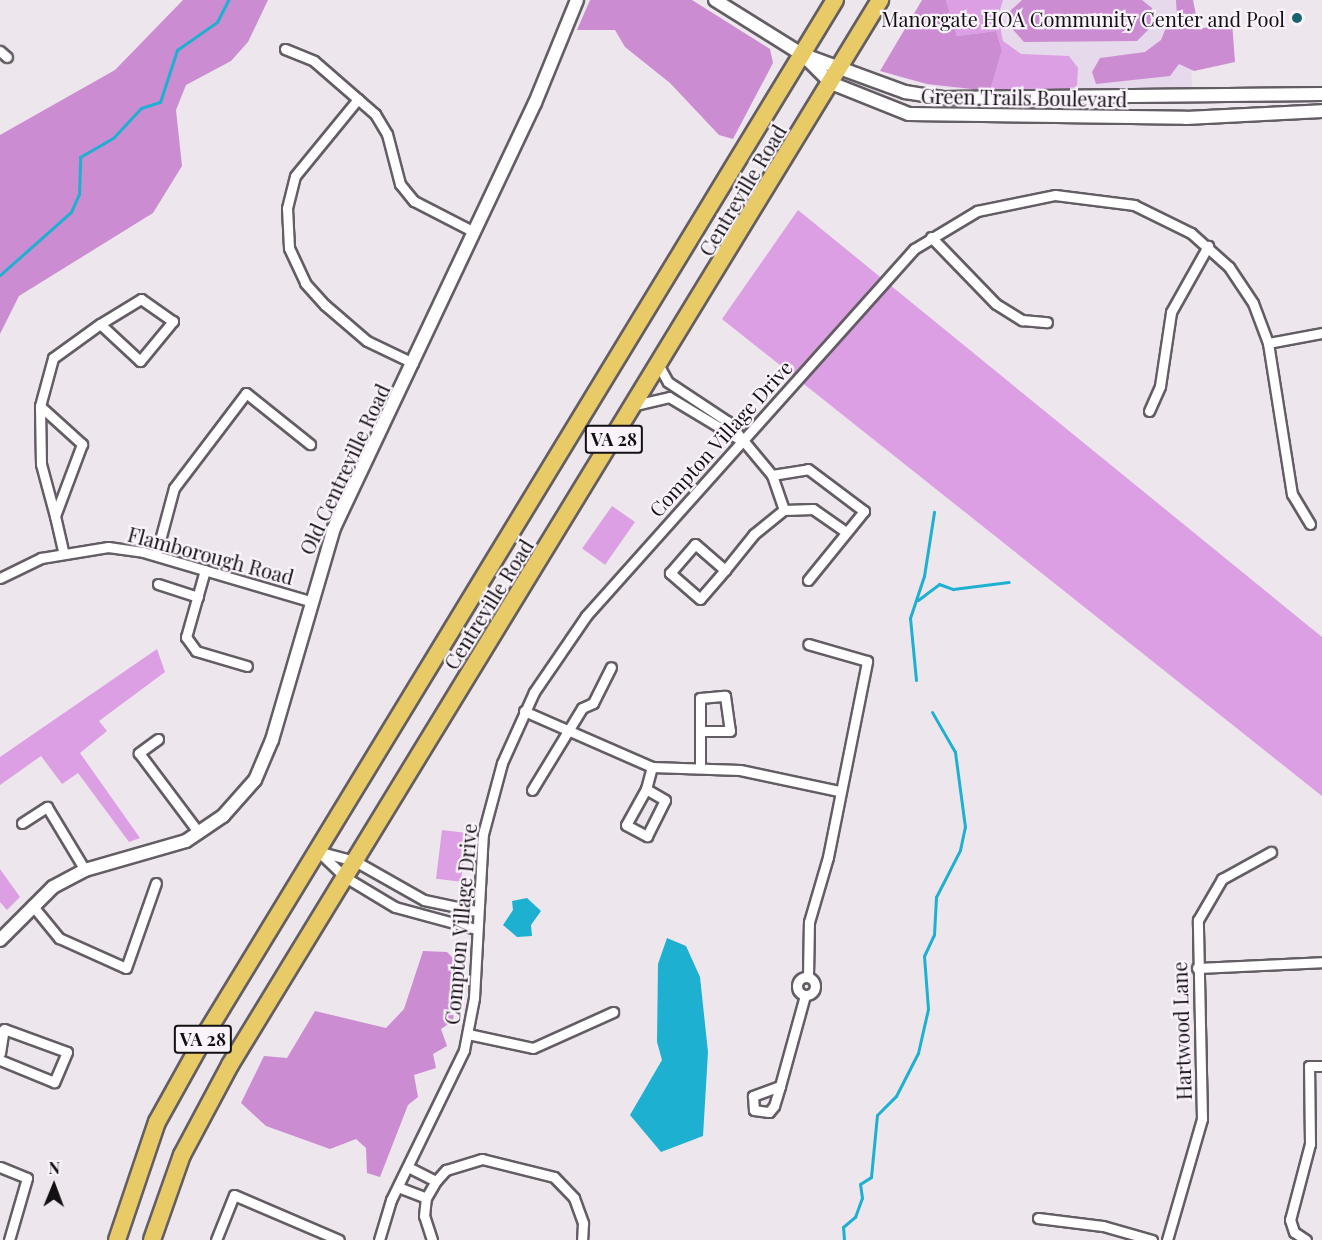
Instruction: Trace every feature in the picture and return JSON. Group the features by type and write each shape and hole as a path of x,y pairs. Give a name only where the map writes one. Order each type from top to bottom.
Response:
{"highway":[{"name":"Centreville Road","path":"117,1240 172,1092 835,0"},
{"name":"Centreville Road","path":"152,1240 205,1109 880,0"}],"street":[{"name":"Old Centreville Road","path":"0,940 32,905 86,870 147,855 199,833 235,804 260,772 334,528 413,363 577,0"},
{"path":"715,0 803,55"},
{"path":"285,49 314,61 358,99 384,126 395,173 407,194 472,231"},
{"name":"Green Trails Boulevard","path":"803,55 840,66 905,92 943,98 1322,94"},
{"name":"Green Trails Boulevard","path":"803,55 831,83 883,107 935,118 1275,117 1322,111"},
{"path":"358,99 295,176 287,208 289,248 305,283 325,305 367,341 413,363"},
{"name":"Compton Village Drive","path":"379,1240 398,1187 452,1081 468,1034 477,911 491,797 524,711 586,616 891,272 931,237 997,204 1075,195 1151,212 1208,246 1244,286 1268,342 1292,494 1310,524"},
{"path":"931,237 996,304 1022,320 1047,322"},
{"path":"1149,411 1160,386 1171,312 1208,246"},
{"path":"63,552 41,464 40,406 53,358 100,324 141,299 173,321 140,361 100,324"},
{"path":"1268,342 1322,333"},
{"path":"659,366 664,379 716,412 742,440 772,475 784,510"},
{"path":"156,555 174,488 246,393 310,444"},
{"path":"635,405 669,397 742,440"},
{"path":"40,406 82,444 54,516"},
{"path":"772,475 797,468 819,474 864,511 808,580"},
{"path":"725,570 695,544 670,573 700,599 725,570 754,534 784,510 813,509 846,532"},
{"name":"Flamborough Road","path":"0,578 63,552 108,547 156,555 310,601"},
{"path":"205,570 186,637 196,651 247,666"},
{"path":"158,584 198,597"},
{"path":"780,1086 805,994 798,985 808,977 809,922 828,857 839,791 867,661 808,644"},
{"path":"532,790 570,732 582,708 593,704 611,667"},
{"path":"700,768 704,731 700,698 724,696 730,731 704,731"},
{"path":"524,711 652,767 700,768 785,777 839,791"},
{"path":"158,739 138,753 199,833"},
{"path":"646,789 665,801 647,836 626,825 646,789 652,767"},
{"path":"22,823 47,807 86,870"},
{"path":"318,851 355,861 416,897 477,911"},
{"path":"318,851 345,877 417,916 476,929"},
{"name":"Hartwood Lane","path":"1167,1240 1202,1119 1197,968 1198,920 1211,892 1233,870 1271,852"},
{"path":"32,905 59,938 126,968 156,883"},
{"path":"1197,968 1322,962"},
{"path":"468,1034 532,1048 613,1012"},
{"path":"0,1053 4,1029 67,1052 54,1082 0,1060"},
{"path":"1305,1240 1290,1220 1310,1144 1309,1066 1322,1066"},
{"path":"432,1240 426,1198 436,1181 446,1170 482,1159 554,1177 574,1198 583,1223 582,1240"},
{"path":"0,1167 27,1178 9,1240"},
{"path":"408,1167 436,1181"},
{"path":"398,1187 426,1198"},
{"path":"216,1240 234,1195 339,1240"},
{"path":"1038,1218 1103,1226 1152,1240"}],"shaded area":[{"path":"183,0 268,0 248,42 231,61 186,85 176,110 182,166 153,213 19,296 0,334 0,135 115,70"},
{"path":"590,0 692,0 770,49 773,63 733,139 719,135 670,83 625,47 615,30 577,30"},
{"path":"922,0 946,0 957,36 996,31 1002,50 990,91 927,84 880,71"},
{"path":"923,0 1190,0 1192,91 1015,92 938,87 895,76"},
{"path":"946,0 1003,0 998,17 1003,41 1021,54 1069,56 1078,68 1077,85 1070,91 990,91 1002,50 996,31 957,36"},
{"path":"1022,0 1142,0 1152,8 1155,23 1137,41 1024,42 1008,24 1010,11"},
{"path":"1176,0 1193,0 1199,29 1232,22 1235,62 1194,71 1179,64 1170,76 1096,84 1092,72 1100,58 1145,52 1161,40 1167,25 1177,19"},
{"path":"798,210 1322,637 1322,796 722,319"},
{"path":"612,506 635,522 605,565 582,549"},
{"path":"157,649 165,672 99,721 107,731 80,753 140,838 129,842 78,773 62,784 41,756 0,785 0,757"},
{"path":"442,830 467,833 461,882 436,879"},
{"path":"0,869 20,897 7,910 0,902"},
{"path":"423,951 447,952 459,964 453,1021 441,1029 447,1046 433,1054 436,1068 414,1075 418,1097 408,1105 380,1177 367,1173 366,1148 356,1139 330,1149 266,1126 241,1103 264,1056 287,1058 315,1011 386,1028 404,1009"}],"water":[{"path":"527,898 541,911 531,925 532,936 517,937 503,925 513,910 512,901"},
{"path":"667,938 686,946 700,977 708,1052 703,1136 661,1152 630,1115 662,1060 657,1042 658,964"}],"waterway":[{"path":"0,275 71,212 79,194 80,157 114,137 141,108 160,102 177,50 217,22 228,0"},
{"path":"916,680 910,618 924,576 934,512"},
{"path":"918,600 939,584 953,589 1009,582"},
{"path":"844,1240 843,1227 855,1217 862,1198 860,1184 871,1177 877,1115 896,1096 918,1053 928,1009 924,956 934,935 936,897 960,850 965,827 955,752 932,712"}],"place":[{"name":"Manorgate HOA Community Center and Pool","path":"1297,18"}]}
